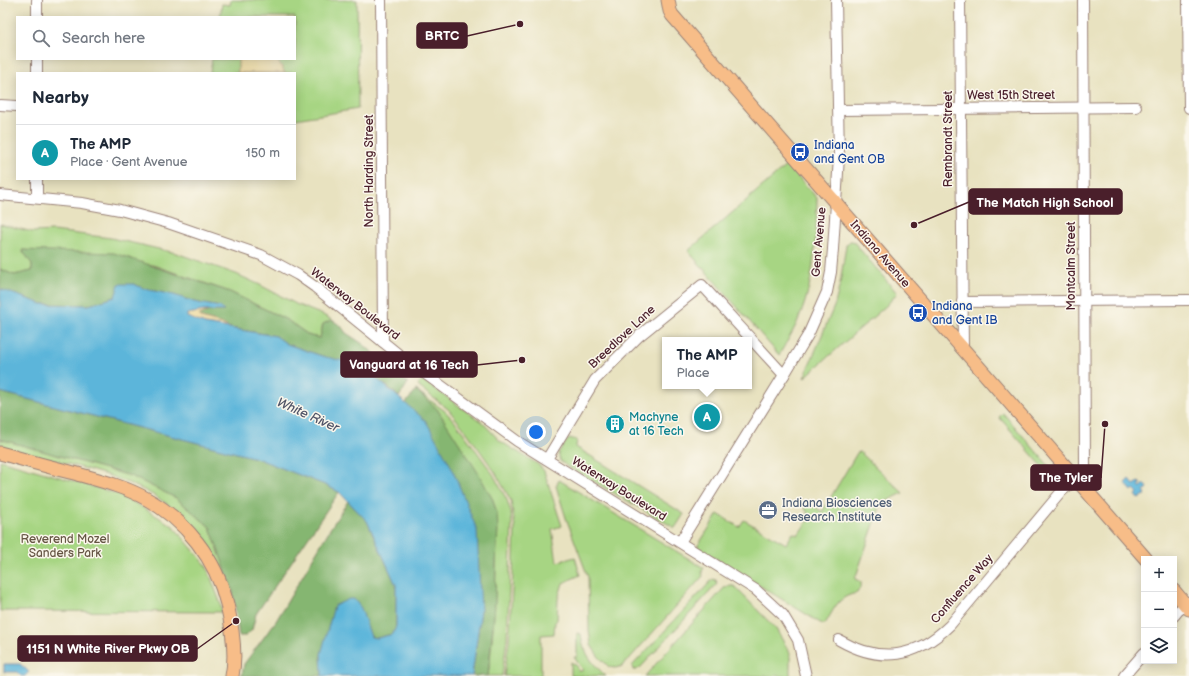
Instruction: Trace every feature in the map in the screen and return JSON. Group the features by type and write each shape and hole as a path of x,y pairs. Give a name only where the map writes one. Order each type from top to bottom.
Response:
{"main road":[{"name":"Indiana Avenue","path":"668,0 672,16 1143,556"},
{"path":"0,453 86,476 126,489 154,503 179,522 193,537 206,555 221,585 228,609 232,635 234,668 232,676"},
{"path":"1175,592 1188,605"}],"street":[{"path":"37,0 37,16"},
{"name":"North Harding Street","path":"381,0 383,342"},
{"name":"Gent Avenue","path":"680,542 808,335 827,292 831,272 838,157 836,0"},
{"name":"Rembrandt Street","path":"960,0 963,350"},
{"name":"Montcalm Street","path":"1076,480 1085,469 1083,0"},
{"path":"1188,0 1189,108"},
{"path":"37,60 37,72"},
{"path":"0,105 16,106"},
{"name":"West 15th Street","path":"838,110 1136,107"},
{"path":"37,180 37,198"},
{"name":"Waterway Boulevard","path":"0,195 76,202 168,223 261,255 298,275 466,405 517,441 756,590 783,615 798,640 806,676"},
{"name":"Breedlove Lane","path":"547,459 595,380 630,345 702,284 750,337"},
{"path":"962,302 1189,300"},
{"name":"Breedlove Lane","path":"752,339 784,375"},
{"name":"Confluence Way","path":"839,640 856,650 888,654 904,653 932,641 950,625 1062,491 1076,480"},
{"path":"1177,614 1188,605"},
{"path":"1124,676 1141,656"}],"green space":[{"path":"231,0 357,0 358,109 296,119 296,72 210,72 212,60 296,60 296,16 220,16 222,4 230,5"},
{"path":"787,165 817,198 816,230 811,279 807,294 796,325 779,355 688,251"},
{"path":"0,224 33,232 53,231 111,238 176,253 236,274 332,320 323,324 320,338 310,336 287,320 230,292 153,265 23,250 32,264 32,271 14,275 0,269"},
{"path":"850,241 853,241 897,293 887,305 804,378 835,304 840,284 846,245"},
{"path":"22,250 114,253 230,292 287,320 310,336 320,338 323,324 332,320 341,326 346,333 363,344 408,383 399,397 387,386 322,356 287,344 276,336 230,328 201,318 199,315 209,311 224,311 220,307 194,302 174,295 145,289 134,284 115,297 89,305 42,304 0,289 0,269 14,275 32,271 32,264"},
{"path":"421,381 424,381 483,423 500,441 539,465 544,471 562,526 552,529 557,562 575,557 580,575 563,583 558,599 557,620 555,622 554,634 541,635 541,676 504,676 509,641 514,556 515,527 511,501 495,472 466,431 448,409 419,387 418,385"},
{"path":"416,390 445,411 457,424 493,474 507,500 511,512 512,525 507,639 502,676 488,676 494,621 498,533 497,517 493,500 437,409"},
{"path":"416,390 437,409 477,471 493,500 497,514 498,528 495,605 488,676 472,676 481,610 406,403"},
{"path":"0,392 256,458 339,492 256,614 252,630 246,636 239,636 233,591 210,527 176,498 131,476 0,439"},
{"path":"1003,413 1054,472 1056,482 999,417"},
{"path":"569,438 577,440 576,447 684,514 675,528 560,461 558,453"},
{"path":"0,439 131,476 176,498 210,527 233,591 234,602 233,603 227,583 214,554 196,530 167,504 132,484 107,475 0,446"},
{"path":"860,452 903,493 881,504 855,579 861,582 861,586 857,593 845,597 837,604 825,624 822,624 697,547 718,514 739,527 744,520 786,544 793,533 798,535 808,520 805,518 808,513 803,506 807,500 822,512 857,453"},
{"name":"Reverend Mozel Sanders Park","path":"0,460 122,495 173,526 206,565 220,602 222,612 0,611"},
{"path":"559,480 704,568 702,571 703,576 623,666 615,668 609,667 598,656 591,645 589,630 588,577 556,486"},
{"path":"348,501 367,521 396,585 396,627 393,634 377,638 370,637 367,627 321,654 322,676 242,676 244,664 276,621"},
{"path":"713,579 716,580 717,584 641,667 633,670 632,666"},
{"path":"734,586 776,629 790,653 790,676 645,676 724,588"},
{"path":"577,633 581,634 584,647 589,657 596,667 606,676 571,676 571,662 577,666 579,672 583,670 574,657 577,657"}],"sand":[{"path":"238,60 277,60 284,72 238,72"},
{"path":"209,311 199,315 201,318 230,328 205,324 187,317 187,314"}],"water":[{"name":"White River","path":"119,284 134,284 145,289 174,295 194,302 220,307 224,311 204,311 187,314 187,317 205,324 276,336 287,344 322,356 361,365 426,421 452,468 477,530 481,610 472,676 322,676 321,654 334,606 349,599 354,599 361,608 371,637 377,638 393,634 396,626 396,585 367,521 339,492 256,458 0,392 0,289 42,304 89,305 115,297"},
{"path":"1129,479 1134,485 1139,482 1141,484 1139,486 1141,487 1145,484 1148,488 1144,492 1146,494 1139,499 1136,495 1138,493 1134,489 1132,491 1125,483"},
{"path":"4,664 20,664 29,672 25,676 21,676 17,672 4,672"}],"place":[{"name":"BRTC","path":"520,24"},
{"name":"Indiana and Gent OB","path":"800,152"},
{"name":"The Match High School","path":"914,225"},
{"name":"Indiana and Gent IB","path":"918,313"},
{"name":"Vanguard at 16 Tech","path":"522,360"},
{"name":"The AMP","path":"707,417"},
{"name":"Machyne at 16 Tech","path":"615,424"},
{"name":"The Tyler","path":"1105,424"},
{"name":"Indiana Biosciences Research Institute","path":"768,510"},
{"name":"1151 N White River Pkwy OB","path":"236,621"}]}
